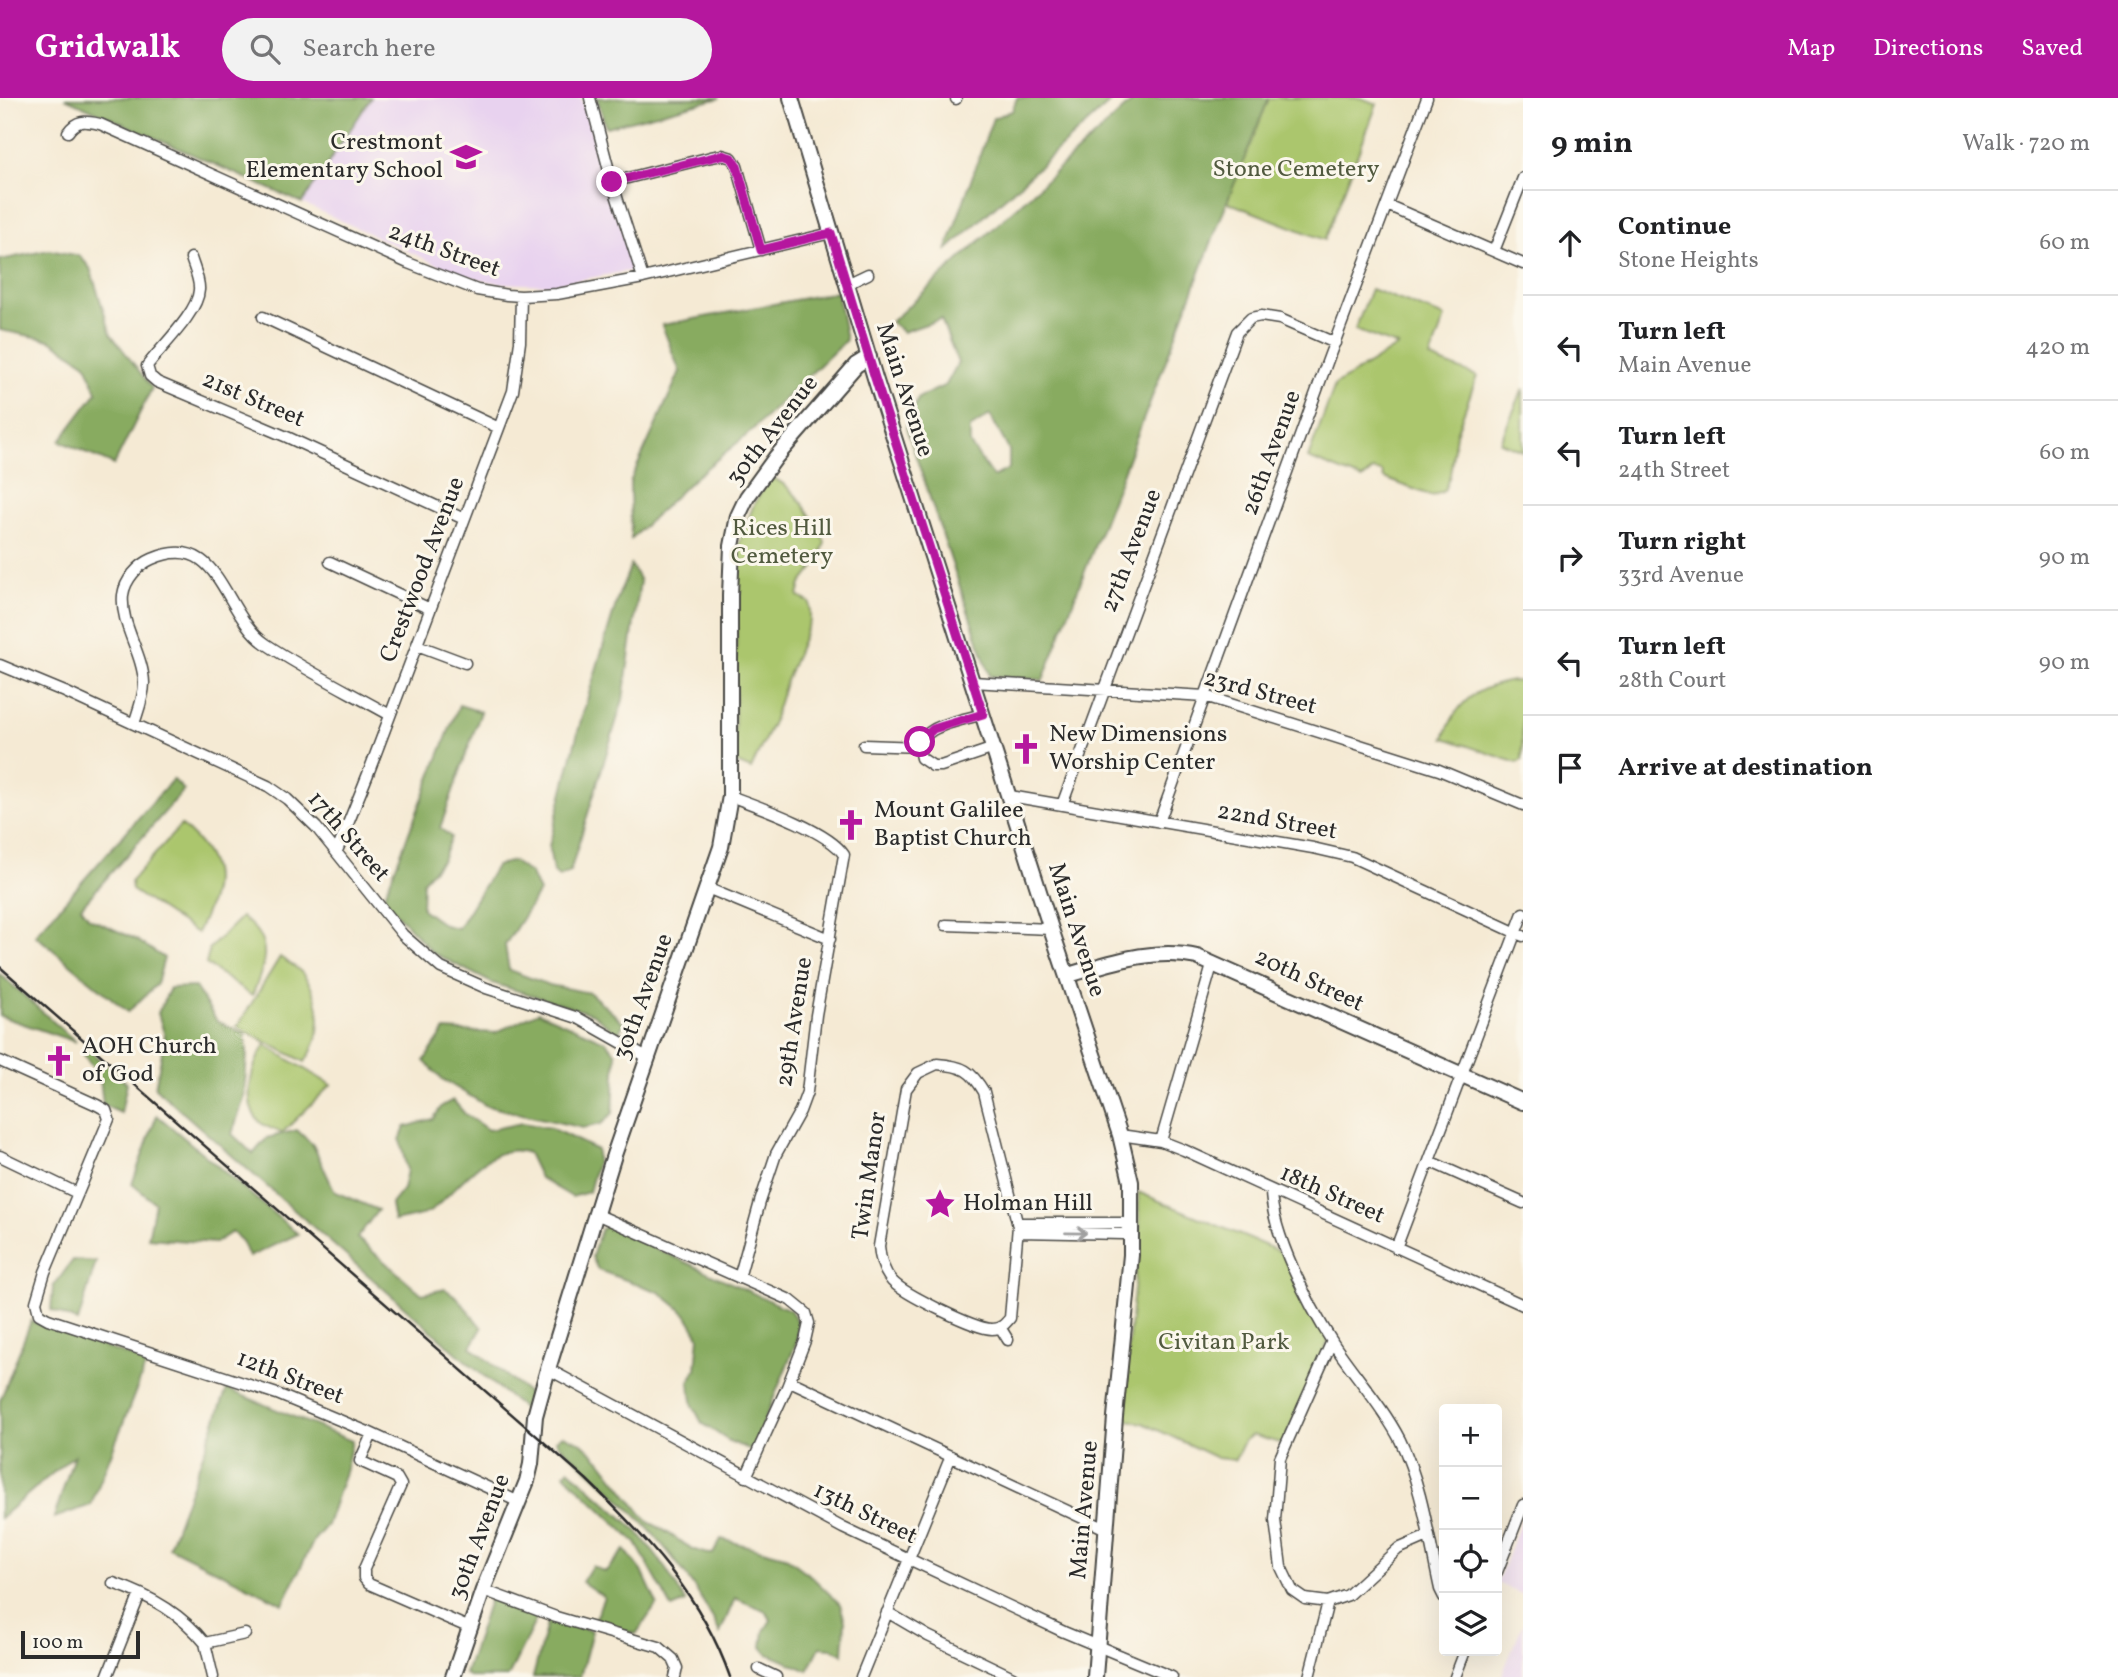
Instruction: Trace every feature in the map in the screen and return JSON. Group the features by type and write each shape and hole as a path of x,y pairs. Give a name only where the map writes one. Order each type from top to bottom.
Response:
{"street":[{"path":"590,98 612,182 643,278"},
{"name":"Main Avenue","path":"790,98 869,357 1051,929 1120,1135 1131,1182 1132,1230 1095,1677"},
{"name":"26th Avenue","path":"1159,822 1427,98"},
{"name":"24th Street","path":"68,132 73,124 82,120 100,124 441,276 477,290 521,296 557,294 643,278 831,233"},
{"path":"612,182 711,157 722,155 732,158 737,166 761,250"},
{"path":"1494,251 1523,178"},
{"path":"1387,205 1523,264"},
{"name":"21st Street","path":"191,258 199,294 167,343 147,366 150,376 157,382 464,519"},
{"path":"847,285 869,274"},
{"name":"Crestwood Avenue","path":"337,851 513,391 518,363 521,296"},
{"name":"27th Avenue","path":"1062,805 1232,341 1243,324 1251,318 1261,316 1280,319 1335,342"},
{"path":"263,317 499,428"},
{"name":"30th Avenue","path":"453,1677 483,1590 519,1502 531,1464 535,1416 548,1369 647,1057 721,847 730,796 730,595 732,546 738,516 747,497 776,457 856,365 869,357"},
{"path":"134,724 144,681 124,614 123,594 131,576 145,562 170,554 191,554 207,564 217,576 235,611 264,643 390,715"},
{"path":"330,562 430,609"},
{"path":"417,645 465,663"},
{"name":"17th Street","path":"0,665 134,724 277,792 316,827 403,935 441,968 486,988 578,1018 647,1057"},
{"name":"23rd Street","path":"973,682 1205,696 1427,766 1523,805"},
{"path":"983,714 933,729 925,735 919,747 920,758 933,766 941,766 994,748"},
{"path":"864,745 919,747"},
{"name":"29th Avenue","path":"730,796 820,835 839,846 844,855 816,1014 807,1093 776,1154 739,1278"},
{"name":"22nd Street","path":"1010,796 1352,857 1519,934"},
{"path":"707,888 830,939"},
{"path":"1396,1248 1461,1075 1519,934 1523,913"},
{"path":"947,925 1051,929"},
{"name":"20th Street","path":"1068,975 1149,954 1178,953 1213,962 1523,1102"},
{"path":"1161,1141 1213,962"},
{"path":"0,1061 88,1100 106,1110 109,1119 77,1194 0,1156"},
{"name":"Twin Manor","path":"937,1064 957,1065 974,1075 984,1092 1018,1228 1010,1318 1000,1327 993,1329 973,1324 907,1293 891,1281 881,1263 879,1246 901,1107 906,1089 918,1073 937,1064"},
{"name":"18th Street","path":"1120,1135 1161,1141 1523,1305"},
{"path":"1429,1161 1523,1203"},
{"path":"1271,1191 1278,1230 1297,1274 1332,1341 1400,1440 1417,1487 1442,1593"},
{"name":"12th Street","path":"77,1194 44,1272 36,1302 39,1314 265,1390 373,1434 519,1502"},
{"path":"596,1214 790,1300 806,1313 809,1324 805,1341 790,1381 746,1477"},
{"path":"1018,1228 1123,1223 1132,1230"},
{"path":"1000,1327 1008,1340"},
{"path":"1332,1341 1280,1458 1275,1520 1281,1567 1292,1590 1306,1599 1328,1602 1348,1595 1398,1549 1428,1536"},
{"name":"13th Street","path":"548,1369 798,1505 909,1560 1172,1677"},
{"path":"790,1381 1106,1529"},
{"path":"373,1434 360,1461 397,1478 401,1485 364,1569 364,1578 369,1584 470,1628"},
{"path":"861,1677 951,1456"},
{"path":"1502,1559 1523,1506"},
{"path":"113,1583 174,1613 205,1643 213,1677"},
{"path":"483,1590 556,1617 651,1643 673,1658 677,1668 675,1677"},
{"path":"107,1677 140,1594"},
{"path":"1309,1677 1328,1602"},
{"path":"887,1612 928,1636 1013,1677"},
{"path":"205,1643 245,1634"},
{"path":"1455,1677 1463,1656"},
{"path":"759,1669 776,1677"}],"shaded area":[{"name":"Crestmont Elementary School","path":"371,98 581,98 635,270 549,285 497,283 456,273 302,203"},
{"path":"1523,1516 1523,1595 1502,1585 1502,1570"},
{"path":"1523,1623 1523,1677 1501,1677"}],"green space":[{"path":"65,98 371,98 302,203"},
{"path":"597,98 720,98 606,127"},
{"path":"1017,98 1115,98 946,251 993,118 1012,111"},
{"path":"1136,98 1269,98 1043,680 990,676 906,427 918,398 946,385 958,363 941,319 903,332 891,322","holes":["990,415 1009,450 1009,469 993,477 970,444 970,428"]},
{"name":"Stone Cemetery","path":"1269,98 1361,98 1377,104 1325,240 1227,202"},
{"path":"49,250 80,256 90,268 111,334 152,388 114,465 60,441 97,392 86,364 50,340 0,330 0,260"},
{"path":"1371,289 1445,317 1430,358 1477,376 1456,434 1450,475 1444,491 1432,496 1384,478 1382,472 1373,470 1362,479 1308,458 1335,385 1398,346 1355,330"},
{"path":"837,292 846,340 748,434 692,480 631,539 630,482 680,372 662,325"},
{"path":"1523,389 1523,451 1500,442"},
{"name":"Rices Hill Cemetery","path":"770,477 796,495 825,542 819,561 801,584 798,596 810,603 810,621 785,683 773,722 751,769 734,762 738,547 754,504"},
{"path":"631,565 640,581 623,700 570,872 559,877 553,872 549,846 581,720 619,594"},
{"path":"1513,681 1523,682 1522,760 1517,763 1444,738 1455,715 1469,698 1488,687"},
{"path":"459,705 481,712 440,828 451,837 442,860 423,881 422,909 444,925 458,928 496,866 512,861 531,874 539,892 505,945 509,970 549,985 590,993 624,1023 618,1034 593,1014 492,983 433,953 383,899"},
{"path":"173,779 184,790 81,907 89,918 135,939 164,958 157,984 128,1012 35,935"},
{"path":"181,825 205,851 214,875 210,901 197,933 132,890 131,881"},
{"path":"241,917 252,926 263,944 261,973 252,996 206,964 210,948"},
{"path":"280,957 302,973 314,994 317,1006 319,1017 316,1040 305,1062 237,1027"},
{"path":"0,974 76,1042 0,1016"},
{"path":"195,987 217,1021 245,1034 247,1053 244,1098 232,1134 253,1154 267,1138 297,1130 313,1145 335,1192 378,1210 357,1238 422,1294 445,1289 457,1297 482,1328 471,1347 528,1393 526,1411 155,1088 165,1037 158,1013 170,988"},
{"path":"538,1012 605,1041 616,1053 613,1113 601,1124 583,1128 487,1106 442,1079 424,1061 445,1030 495,1033"},
{"path":"265,1045 331,1085 282,1133 261,1123 251,1106 252,1073"},
{"path":"87,1049 127,1083 121,1113 103,1105 100,1078 84,1055"},
{"path":"453,1100 465,1114 488,1130 522,1123 551,1128 597,1150 597,1162 589,1192 572,1197 540,1178 528,1153 514,1150 487,1159 431,1211 394,1221 391,1204 403,1189 407,1170 400,1140 405,1127 433,1119 442,1106"},
{"path":"157,1115 298,1234 249,1257 242,1241 232,1232 215,1243 148,1238 155,1203 132,1184"},
{"name":"Civitan Park","path":"1138,1192 1288,1255 1329,1340 1283,1444 1252,1435 1244,1441 1235,1460 1217,1458 1143,1423 1121,1419 1140,1229"},
{"path":"607,1226 790,1310 798,1322 797,1341 752,1451 729,1441 702,1423 693,1406 689,1383 696,1369 699,1336 686,1314 659,1292 598,1270 592,1257 601,1229"},
{"path":"73,1260 96,1262 78,1322 51,1310 53,1287"},
{"path":"31,1321 147,1362 91,1505 54,1518 74,1455 0,1518 0,1401"},
{"path":"227,1389 352,1441 346,1469 327,1525 314,1540 283,1604 169,1547"},
{"path":"563,1435 582,1443 600,1460 648,1522 688,1546 713,1554 721,1539 785,1556 811,1576 840,1604 845,1621 843,1654 820,1647 808,1671 768,1654 762,1647 764,1631 771,1620 766,1611 735,1598 720,1633 705,1605 670,1554 628,1507 558,1444 556,1440"},
{"path":"569,1469 638,1532 664,1566 686,1602 672,1608 636,1543 564,1474"},
{"path":"625,1550 642,1571 657,1604 636,1634 593,1623 604,1597 582,1582 592,1566 605,1572"},
{"path":"490,1598 538,1615 508,1677 471,1677 465,1674"},
{"path":"548,1619 592,1631 580,1677 533,1677"}],"railway":[{"path":"0,967 586,1479 630,1523 670,1569 704,1620 730,1677"}],"place":[{"name":"Crestmont Elementary School","path":"466,157"},
{"name":"New Dimensions Worship Center","path":"1026,749"},
{"name":"Mount Galilee Baptist Church","path":"851,825"},
{"name":"AOH Church of God","path":"59,1061"},
{"name":"Holman Hill","path":"940,1204"}],"route":[{"path":"612,182 722,155 732,158 737,166 761,250 831,233 983,714 933,729 920,742"}]}
